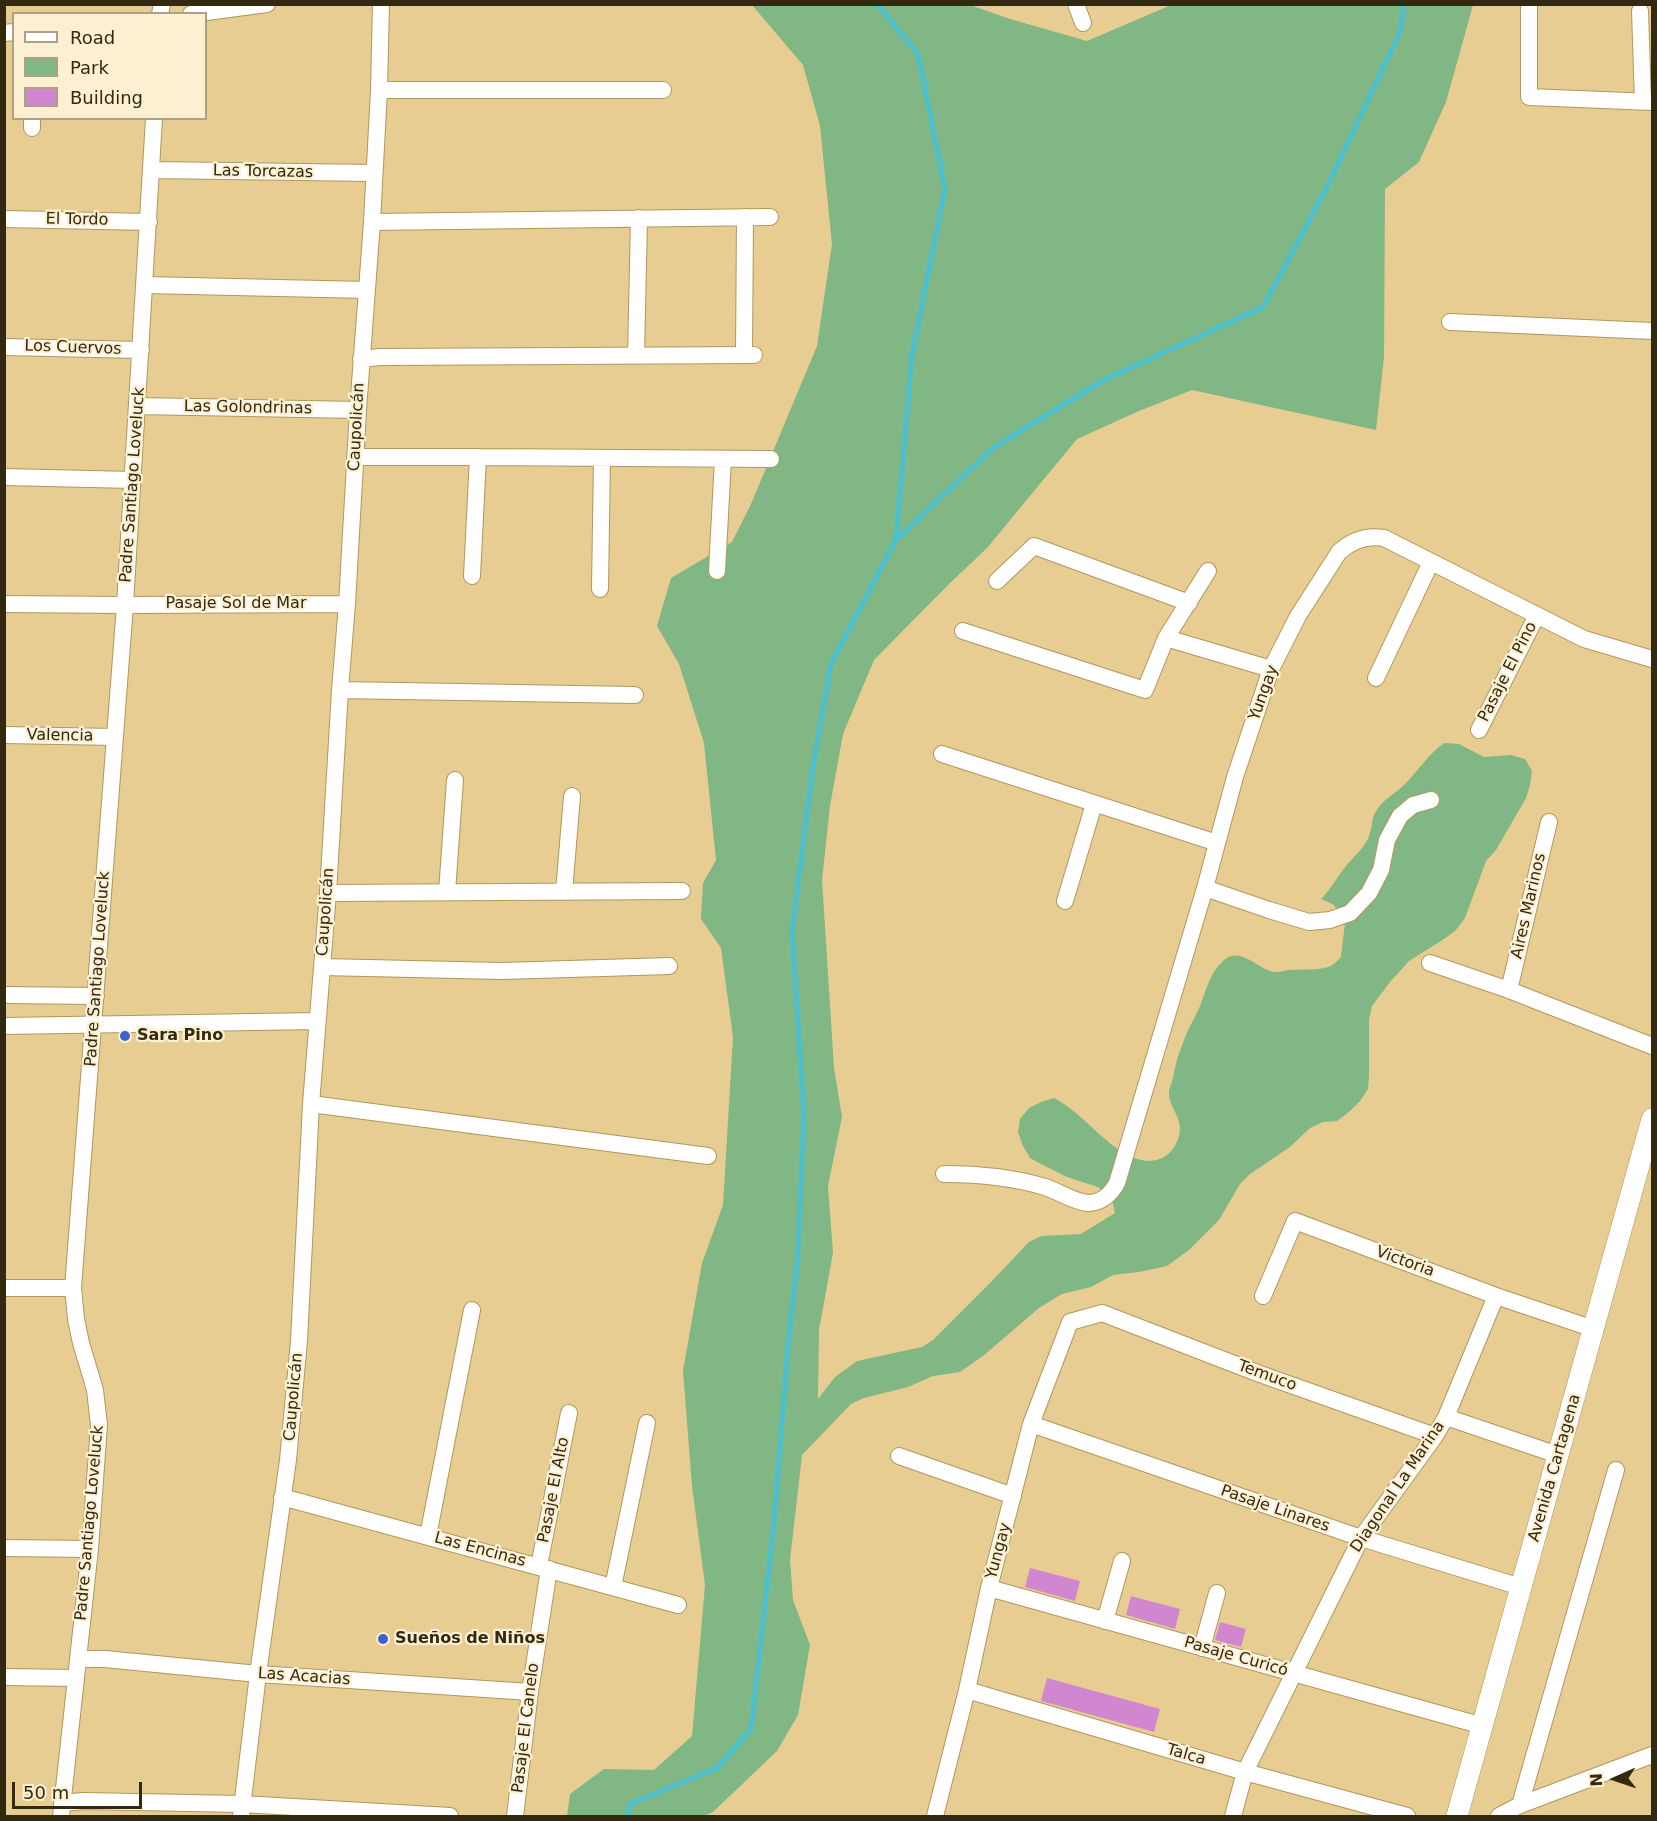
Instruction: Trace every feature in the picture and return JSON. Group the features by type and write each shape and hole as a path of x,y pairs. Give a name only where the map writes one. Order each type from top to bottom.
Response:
{"main road":[{"name":"Avenida Cartagena","path":"1457,1816 1653,1119"}],"street":[{"path":"206,12 267,4"},
{"name":"Caupolicán","path":"241,1810 288,1460 299,1341 311,1104 328,892 361,359 372,222 381,4"},
{"path":"1076,4 1083,23"},
{"path":"1529,4 1529,97 1648,102 1640,12"},
{"path":"379,90 663,90"},
{"name":"Padre Santiago Loveluck","path":"61,1810 90,1549 99,1425 94,1390 76,1319 73,1288 125,605 154,120"},
{"name":"Las Torcazas","path":"152,170 374,173"},
{"path":"361,359 749,355 745,217"},
{"path":"372,222 770,217"},
{"path":"636,356 639,218"},
{"name":"El Tordo","path":"4,219 148,222"},
{"path":"145,285 367,290"},
{"path":"1450,322 1653,332"},
{"name":"Los Cuervos","path":"4,347 141,350"},
{"name":"Las Golondrinas","path":"138,406 358,410"},
{"path":"355,457 771,459"},
{"path":"472,576 478,457"},
{"path":"600,589 602,458"},
{"path":"717,571 723,459"},
{"path":"4,477 133,480"},
{"name":"Yungay","path":"944,1174 989,1176 1025,1182 1088,1203 1096,1202 1108,1195 1117,1183 1205,888 1235,777 1270,669 1298,616 1339,552 1346,546 1361,538 1384,538 1584,639 1653,659"},
{"path":"997,581 1034,546 1189,603"},
{"path":"1376,678 1431,562"},
{"path":"963,631 1145,690 1166,638 1208,571"},
{"name":"Pasaje Sol de Mar","path":"4,604 347,603"},
{"name":"Pasaje El Pino","path":"1479,730 1537,615"},
{"path":"1166,638 1270,669"},
{"path":"340,690 635,695"},
{"name":"Valencia","path":"4,735 115,737"},
{"path":"942,754 1217,843"},
{"path":"447,892 454,780"},
{"path":"564,892 572,796"},
{"path":"1205,888 1309,922 1330,920 1350,913 1369,893 1381,870 1388,840 1400,816 1413,805 1431,800"},
{"path":"1065,901 1094,804"},
{"name":"Aires Marinos","path":"1509,990 1549,822"},
{"path":"328,892 681,891"},
{"path":"1430,963 1509,990 1653,1046"},
{"path":"322,967 502,971 669,966"},
{"path":"4,995 96,996"},
{"path":"4,1026 317,1021"},
{"path":"311,1104 708,1156"},
{"name":"Victoria","path":"1263,1296 1295,1221 1496,1296 1594,1329"},
{"path":"4,1288 73,1288"},
{"name":"Diagonal La Marina","path":"1233,1816 1245,1772 1361,1538 1435,1436 1446,1417 1496,1296"},
{"path":"428,1536 472,1310"},
{"name":"Yungay","path":"935,1816 1031,1424 1070,1322 1102,1313"},
{"name":"Temuco","path":"1102,1313 1260,1374 1435,1436"},
{"name":"Pasaje El Alto","path":"544,1568 569,1413"},
{"path":"1446,1417 1558,1455"},
{"path":"613,1587 646,1423"},
{"name":"Pasaje Linares","path":"1031,1424 1361,1538 1521,1587"},
{"path":"899,1456 1013,1497"},
{"path":"1520,1805 1616,1470"},
{"name":"Las Encinas","path":"282,1497 678,1605"},
{"path":"4,1548 90,1549"},
{"path":"1105,1621 1122,1561"},
{"name":"Pasaje El Canelo","path":"515,1816 544,1568"},
{"name":"Pasaje Curicó","path":"989,1588 1482,1726"},
{"path":"1202,1648 1217,1593"},
{"name":"Las Acacias","path":"78,1659 105,1659 258,1674 530,1692"},
{"path":"4,1677 76,1678"},
{"name":"Talca","path":"967,1690 1245,1772 1407,1816"},
{"path":"1499,1816 1520,1805 1653,1755"},
{"path":"61,1810 83,1801 241,1810 450,1816"}],"green space":[{"path":"752,5 970,5 1087,41 1171,5 1473,5 1446,102 1419,162 1385,189 1384,357 1376,430 1192,390 1077,439 987,548 874,660 843,734 830,806 822,880 834,1068 842,1117 828,1186 833,1253 819,1330 818,1399 835,1377 857,1361 922,1347 933,1340 1029,1242 1041,1236 1081,1234 1115,1213 1112,1199 1098,1187 1067,1177 1030,1158 1018,1132 1020,1119 1029,1108 1054,1098 1130,1156 1145,1161 1165,1157 1174,1146 1180,1132 1169,1097 1177,1060 1215,971 1223,961 1236,955 1269,971 1276,972 1326,968 1341,957 1345,923 1334,905 1321,899 1366,842 1373,816 1379,807 1402,787 1439,747 1444,743 1459,744 1484,757 1511,755 1525,759 1532,771 1526,798 1496,850 1486,861 1465,918 1456,930 1409,961 1372,1006 1369,1020 1368,1089 1349,1112 1337,1121 1323,1122 1310,1128 1290,1147 1250,1174 1240,1184 1219,1220 1189,1250 1167,1266 1113,1275 1091,1287 1062,1294 1039,1308 983,1356 960,1372 933,1376 908,1387 864,1398 851,1404 802,1455 790,1560 793,1600 810,1645 798,1715 777,1751 713,1812 704,1816 567,1816 570,1794 604,1769 654,1770 692,1736 705,1585 692,1486 683,1371 702,1263 723,1205 733,1037 721,948 701,919 703,883 716,860 704,743 679,664 657,626 671,578 732,542 751,504 817,346 832,244 820,126 803,65"}],"building":[{"path":"1030,1568 1080,1581 1075,1601 1025,1587"},
{"path":"1131,1596 1180,1609 1175,1629 1126,1615"},
{"path":"1220,1622 1246,1629 1241,1647 1215,1640"},
{"path":"1047,1678 1160,1709 1154,1732 1041,1701"}],"waterway":[{"path":"877,4 918,54 945,189 912,355 896,539"},
{"path":"627,1816 630,1804 717,1768 751,1729 774,1523 788,1345 798,1253 804,1113 792,932 813,766 831,664 896,540 993,448 1102,381 1263,307 1326,189 1400,32 1404,4"}],"place":[{"name":"Sara Pino","path":"125,1036"},
{"name":"Sueños de Niños","path":"383,1639"}]}
